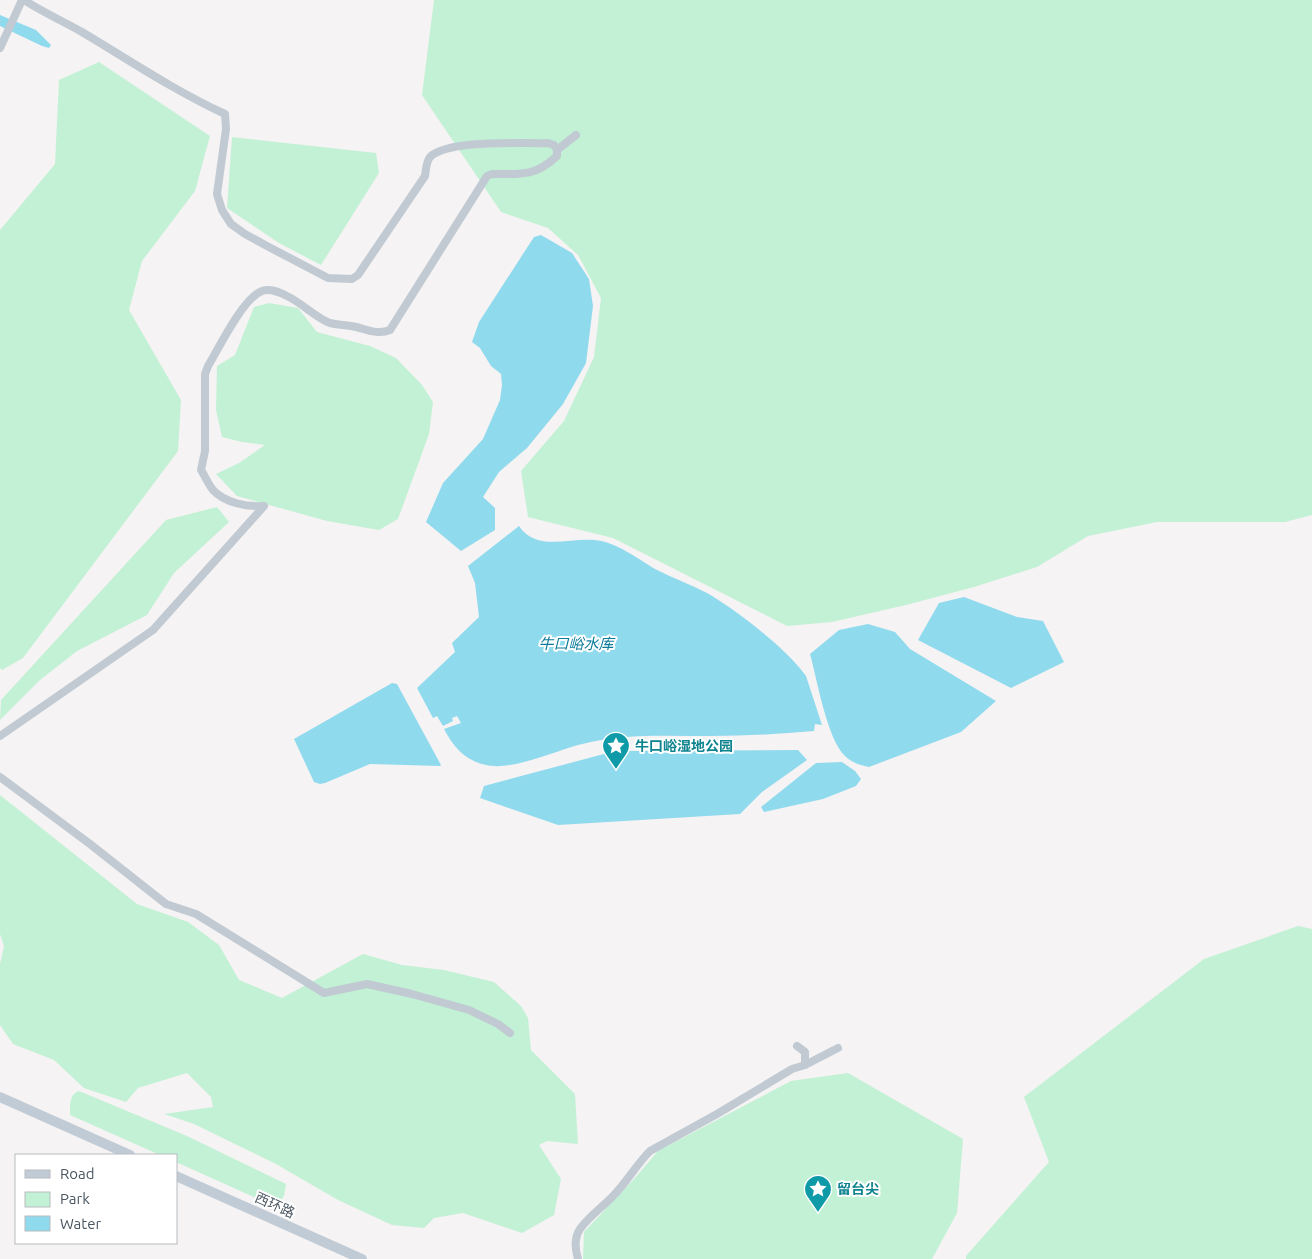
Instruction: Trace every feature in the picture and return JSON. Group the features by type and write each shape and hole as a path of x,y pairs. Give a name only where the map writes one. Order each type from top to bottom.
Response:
{"main road":[{"path":"0,1097 128,1154"},
{"path":"0,1101 118,1154"},
{"name":"西环路","path":"178,1177 362,1259"},
{"name":"西环路","path":"178,1181 353,1259"}],"street":[{"path":"0,48 23,0 82,32 201,103 225,114 226,129 217,194 222,210 231,224 245,234 328,278 352,279 358,275 426,176 428,161 431,157 453,148 473,145 548,144 554,146 557,150 557,156 543,168 525,174 492,174 487,176 390,330 377,332 323,320 286,295 272,290 263,290 246,302 205,374 206,451 201,470 212,489 221,498 252,507 264,506 154,630 0,736"},
{"path":"557,150 576,135"},
{"path":"0,777 166,904 196,914 324,993 367,984 469,1010 510,1032"},
{"path":"797,1046 805,1052 805,1065"},
{"path":"578,1259 576,1244 580,1229 612,1198 650,1151 792,1069 805,1065 838,1048"}],"green space":[{"path":"434,0 1312,0 1312,515 1285,522 1157,522 1088,536 1037,567 974,587 832,622 787,626 613,538 528,517 521,471 564,421 594,357 601,298 578,255 548,228 501,212 422,95"},
{"path":"99,62 210,136 195,191 142,261 129,310 181,400 178,451 23,658 2,670 0,668 0,230 55,164 59,80"},
{"path":"232,137 376,153 379,173 321,265 279,243 227,208"},
{"path":"269,303 298,308 317,332 370,346 396,358 422,385 433,402 429,434 398,519 379,530 327,521 237,496 216,474 239,463 265,445 222,437 216,410 217,366 235,355 254,307"},
{"path":"217,507 229,522 174,573 147,615 77,651 40,680 0,720 1,700 166,520"},
{"path":"0,795 137,904 188,922 219,945 239,980 282,998 363,954 402,965 444,970 494,982 521,1006 528,1018 531,1050 575,1094 578,1144 547,1141 539,1145 561,1179 554,1215 522,1233 463,1213 434,1218 424,1228 392,1225 338,1200 276,1164 194,1124 164,1114 213,1107 211,1097 187,1073 138,1088 126,1102 84,1088 54,1060 13,1044 0,1025 0,964 4,946 0,934"},
{"path":"1298,926 1312,929 1312,1259 966,1259 966,1256 1049,1162 1024,1097 1204,959"},
{"path":"848,1073 963,1139 957,1213 932,1259 583,1259 584,1232 658,1151 791,1081"},
{"path":"79,1091 187,1136 286,1184 284,1196 276,1207 178,1163 178,1154 158,1154 70,1115 70,1104 73,1095"}],"water":[{"path":"0,15 36,30 51,45 49,48 42,46 0,26"},
{"path":"541,235 572,253 589,279 593,306 586,363 563,404 527,448 499,472 483,497 495,508 495,530 461,551 426,522 443,483 483,439 500,400 501,374 491,366 480,348 472,342 479,322 534,237"},
{"name":"牛口峪水库","path":"519,526 536,539 546,541 591,540 614,545 655,569 719,600 760,630 797,665 806,676 822,725 815,724 814,731 776,734 644,736 594,741 532,760 496,766 479,763 466,757 452,742 444,729 461,723 457,716 452,718 453,721 443,726 437,716 433,718 417,688 455,652 452,643 479,617 475,583 468,566"},
{"path":"964,597 1017,617 1043,621 1064,662 1011,688 918,640 939,603"},
{"path":"868,624 895,632 910,649 996,701 961,732 869,767 850,760 839,748 828,723 810,654 839,630"},
{"path":"392,683 397,684 441,765 370,764 325,783 314,782 294,739"},
{"path":"798,750 807,760 762,792 740,814 558,825 480,798 484,786 615,751"},
{"path":"842,762 855,771 861,779 856,786 823,799 764,812 761,807 816,763"}],"place":[{"name":"牛口峪湿地公园","path":"616,770"},
{"name":"留台尖","path":"818,1213"}]}
